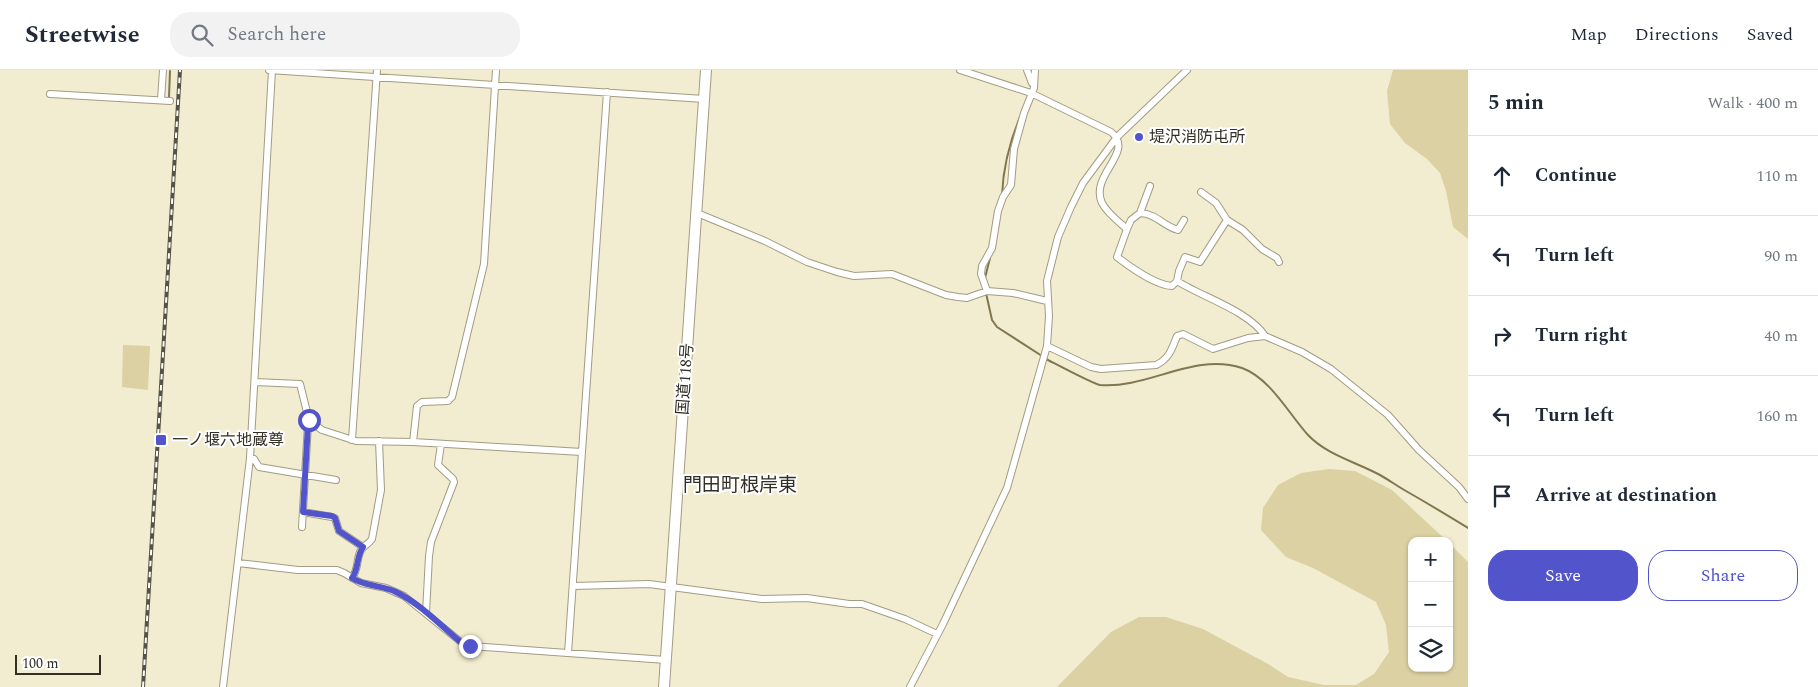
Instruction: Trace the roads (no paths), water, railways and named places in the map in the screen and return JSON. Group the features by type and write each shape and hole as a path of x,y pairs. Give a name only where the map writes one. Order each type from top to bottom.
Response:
{"highway":[{"name":"国道118号","path":"664,687 706,70"}],"street":[{"path":"161,100 163,70"},
{"path":"223,687 250,458 271,70 377,74 496,85 704,99"},
{"path":"413,442 417,406 422,402 448,401 452,396 475,305 484,264 496,70"},
{"path":"960,70 1032,90 1117,137 1120,143 1119,150 1102,180 1100,193 1105,208 1127,229"},
{"path":"1027,70 1032,90"},
{"path":"987,291 981,274 982,266 992,248 998,211 1003,197 1012,185 1014,149 1032,90 1035,70"},
{"path":"910,687 1007,488 1047,346 1049,316 1047,281 1058,236 1071,207 1083,183 1117,137 1187,70"},
{"path":"352,440 377,74"},
{"path":"568,653 607,92"},
{"path":"50,94 170,101"},
{"path":"1150,186 1140,213 1131,220 1117,257 1130,267 1164,285 1172,286 1177,281 1185,257 1200,262 1227,220"},
{"path":"1200,192 1216,203 1227,220 1243,230 1262,249 1279,262"},
{"path":"1140,213 1153,215 1169,228 1178,230 1184,220"},
{"path":"696,214 765,241 807,262 837,272 854,276 892,274 958,298 967,298 987,291 1048,301"},
{"path":"1177,281 1242,316 1260,328 1264,336"},
{"path":"1047,346 1091,368 1101,370 1156,365 1169,355 1177,336 1183,334 1213,349 1248,338 1264,336 1302,352 1338,373 1388,415 1419,450 1456,484 1468,499"},
{"path":"255,382 300,384 310,421 308,424 302,526"},
{"path":"310,421 322,430 352,440 582,452"},
{"path":"352,578 356,573 359,554 363,547 371,542 380,501 381,478 378,442"},
{"path":"426,613 431,542 454,482 454,479 438,465 441,444"},
{"path":"250,458 260,467 336,480"},
{"path":"303,512 332,516 335,518 339,531 363,547"},
{"path":"238,563 298,570 337,570 361,583 395,591 426,613 461,642 470,646 666,660"},
{"path":"573,586 649,584 762,599 807,598 848,604 862,604 905,619 937,634"}],"waterway":[{"path":"169,97 170,71"},
{"path":"1002,195 1008,155 1020,117"},
{"path":"985,278 990,258"},
{"path":"986,293 992,320 997,327 1042,356"},
{"path":"1046,359 1100,385 1136,382 1206,364 1224,364 1242,368 1252,373 1270,388 1308,435 1324,448 1380,475 1468,528"}],"railway":[{"path":"143,687 180,70"}],"place":[{"name":"堤沢消防屯所","path":"1139,137"},
{"name":"一ノ堰六地蔵尊","path":"161,440"}],"district":[{"name":"門田町根岸東","path":"740,485"}]}
